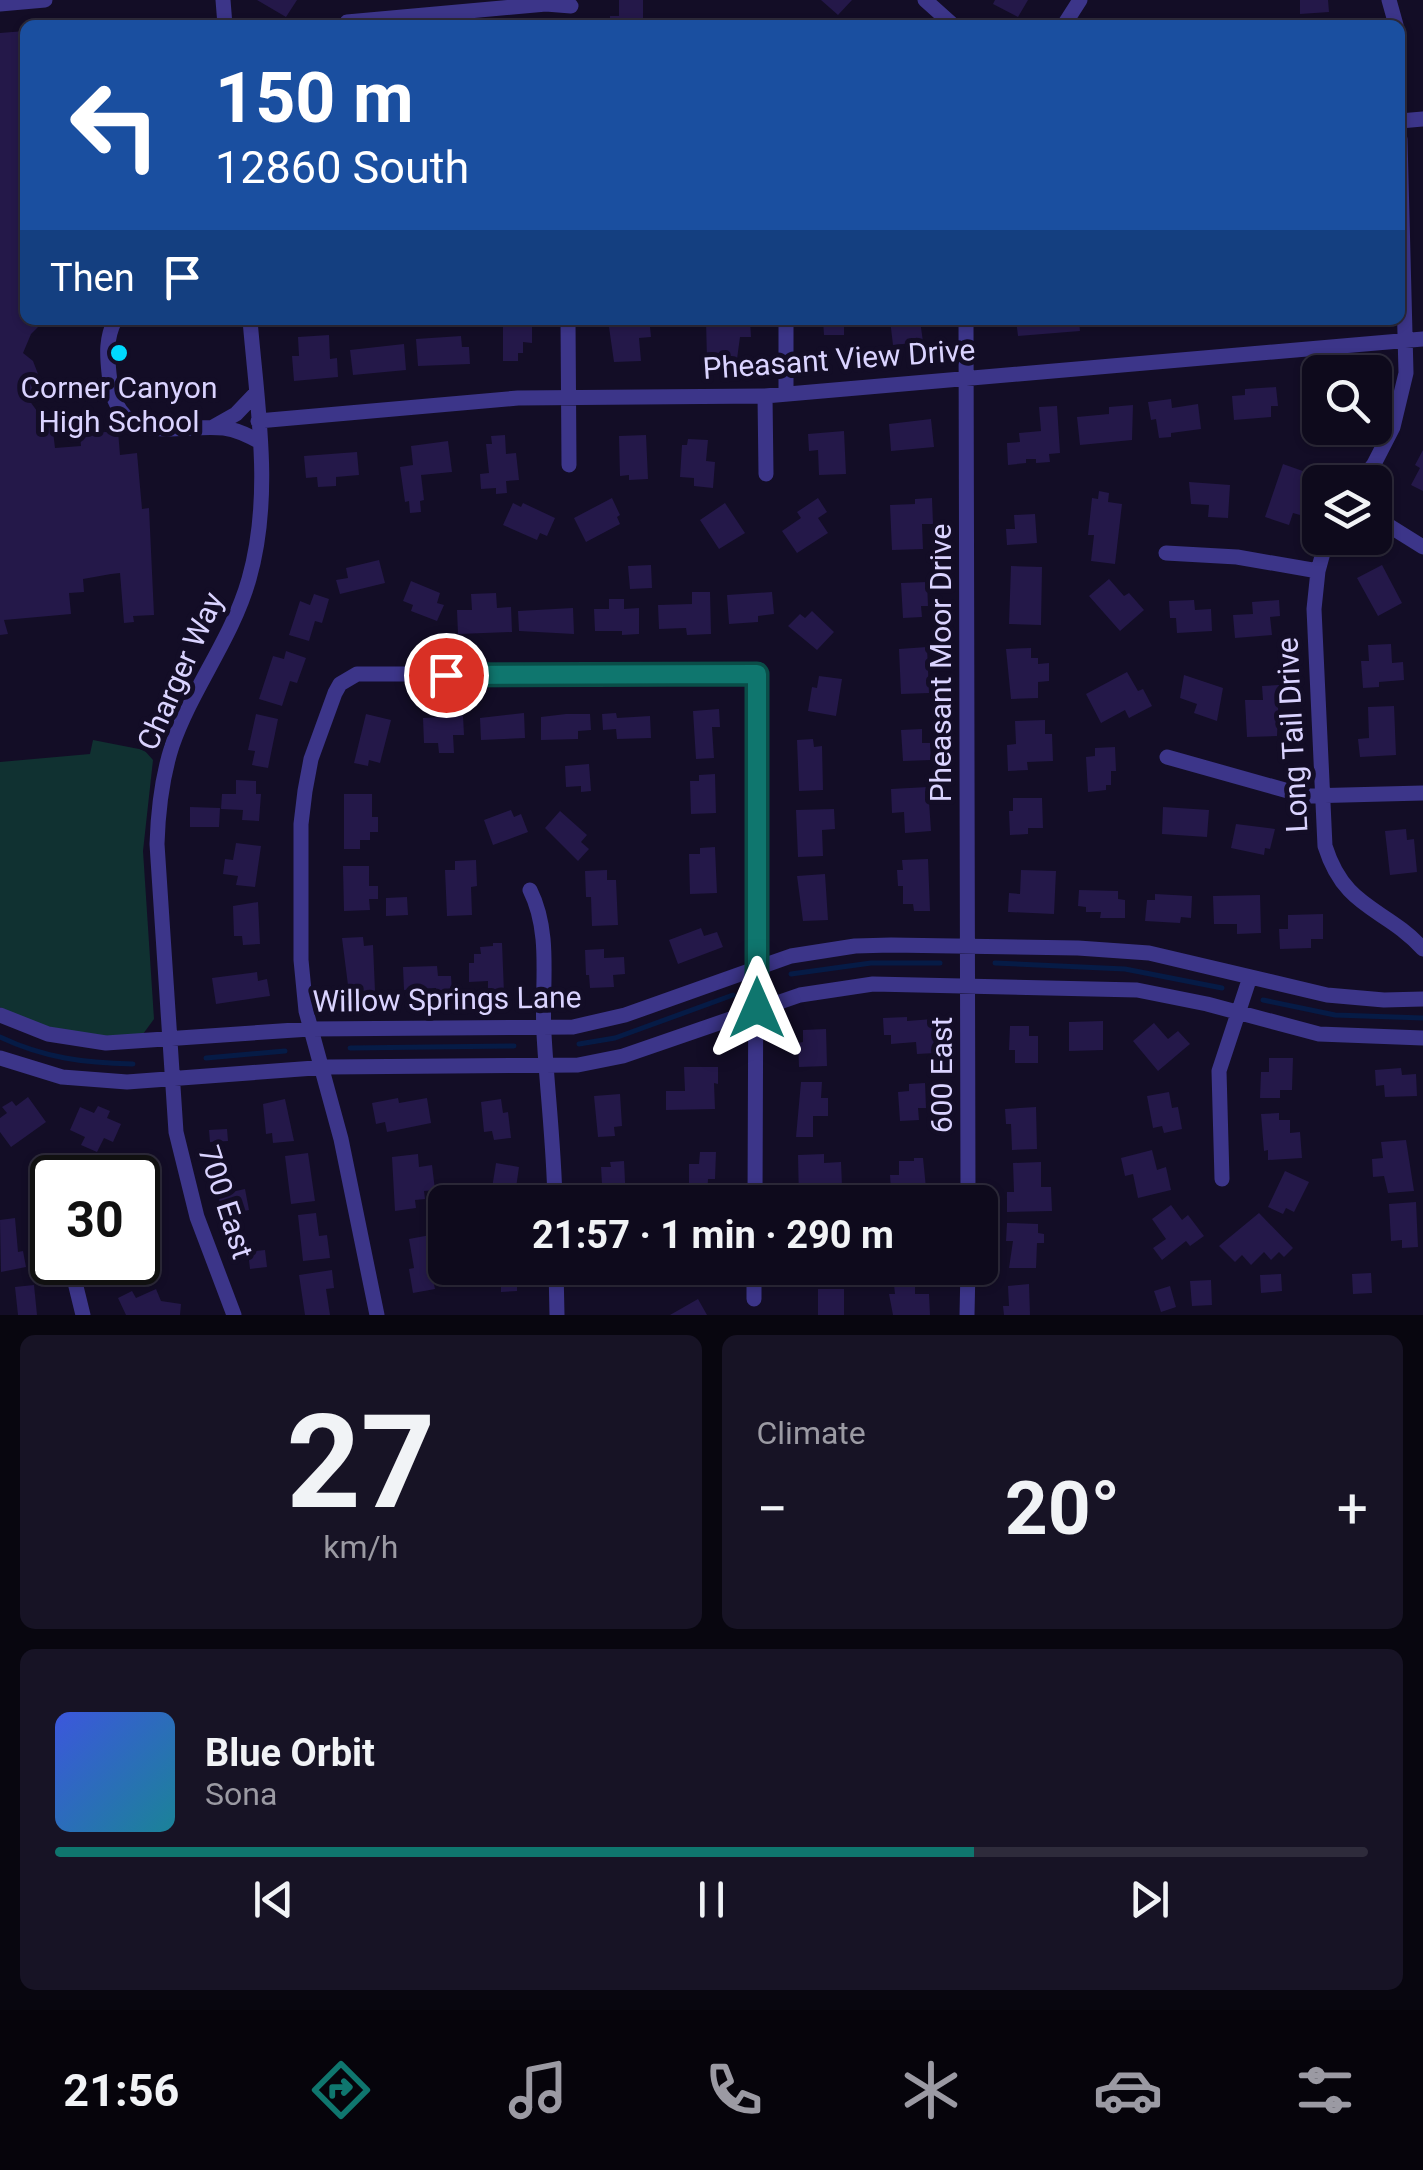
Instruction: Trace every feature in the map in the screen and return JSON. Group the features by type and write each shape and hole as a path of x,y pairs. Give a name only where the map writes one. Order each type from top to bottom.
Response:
{"street":[{"path":"0,4 45,0"},
{"path":"925,0 947,20"},
{"path":"369,20 546,4 571,9"},
{"path":"1371,465 1398,412 1415,339 1405,206"},
{"path":"114,325 107,349 110,383 121,409 135,422 168,432 210,428 238,431 260,442"},
{"name":"Charger Way","path":"173,1104 157,864 160,804 172,748 229,632 250,577 260,513 260,442 250,325"},
{"path":"568,325 569,465"},
{"path":"786,325 786,394"},
{"name":"Pheasant Moor Drive","path":"966,325 970,948"},
{"name":"Pheasant View Drive","path":"258,421 488,400 765,396 1415,339"},
{"path":"210,428 236,414 256,393"},
{"path":"765,396 766,474"},
{"path":"1392,528 1423,547"},
{"path":"1166,553 1237,557 1318,571"},
{"name":"Long Tail Drive","path":"1322,555 1314,609 1325,846 1339,880 1367,908 1414,938 1423,949"},
{"path":"377,1315 341,1139 310,1029 301,960 304,791 311,758 336,693 348,678 365,673 757,674 755,1185"},
{"path":"1167,757 1281,790 1320,796 1423,793"},
{"path":"530,890 543,927 543,1028 554,1185"},
{"name":"Willow Springs Lane","path":"0,1015 27,1028 68,1039 106,1043 310,1029 588,1025 791,956 855,946 1149,952 1327,995 1423,999"},
{"name":"600 East","path":"968,1185 970,948"},
{"path":"1222,1179 1219,1071 1250,977"},
{"path":"0,1058 37,1071 88,1080 171,1079 320,1068 578,1065 623,1056 800,995 852,985 1137,990 1319,1034 1423,1038"},
{"name":"700 East","path":"173,1104 188,1187 234,1315"},
{"path":"75,1285 82,1315"},
{"path":"556,1285 557,1315"},
{"path":"754,1285 754,1299"},
{"path":"967,1315 968,1285"}],"green space":[{"path":"93,740 144,750 153,760 143,851 154,1019 143,1034 69,1032 0,1007 0,762 90,754"}],"building":[{"path":"257,0 297,0 286,17"},
{"path":"619,0 643,0 643,20 610,20 610,16 619,16"},
{"path":"821,0 852,0 838,15"},
{"path":"995,0 1028,0 1018,17 993,4"},
{"path":"1300,0 1328,0 1329,12 1300,14"},
{"path":"20,31 20,325 40,325 31,334 23,353 33,361 38,374 35,387 26,396 52,423 55,448 81,446 80,434 118,431 120,455 137,453 142,509 149,508 154,615 133,616 134,622 124,623 120,573 83,579 84,592 69,593 71,614 4,620 8,634 0,635 0,33"},
{"path":"503,325 532,325 532,343 523,342 518,361 503,361"},
{"path":"609,325 650,327 651,337 639,338 641,361 614,362"},
{"path":"706,325 750,325 751,337 740,337 737,359 707,360"},
{"path":"823,325 844,325 844,335 824,335"},
{"path":"891,325 921,325 923,342 893,345"},
{"path":"1017,325 1079,325 1080,331 1018,336"},
{"path":"329,335 330,359 337,358 338,377 294,381 292,356 299,356 298,337"},
{"path":"461,336 462,347 469,347 470,364 418,366 416,339"},
{"path":"404,344 406,370 353,375 350,350"},
{"path":"1276,387 1278,406 1271,406 1271,417 1234,420 1232,396 1245,395 1245,389"},
{"path":"1171,399 1172,408 1198,404 1201,429 1159,438 1148,402"},
{"path":"1133,405 1132,440 1080,445 1077,417 1109,414 1109,407"},
{"path":"1057,406 1060,453 1049,454 1050,462 1026,459 1026,463 1008,465 1007,443 1020,442 1019,433 1041,431 1039,407"},
{"path":"931,419 934,447 891,451 889,424"},
{"path":"844,431 846,474 819,475 818,450 809,451 808,434"},
{"path":"505,435 506,454 516,453 519,480 506,481 507,493 496,494 496,488 481,489 480,474 489,473 486,444 492,444 491,436"},
{"path":"646,435 648,479 629,480 629,475 620,476 619,436"},
{"path":"688,439 708,440 706,461 715,462 713,488 694,486 694,478 680,477 682,445 687,445"},
{"path":"448,441 452,472 421,475 421,512 410,513 400,467 413,465 411,446"},
{"path":"1423,450 1423,491 1411,485"},
{"path":"357,452 359,475 336,477 336,486 318,487 317,477 306,478 304,456"},
{"path":"1283,464 1302,471 1300,515 1293,513 1289,525 1265,517"},
{"path":"1189,482 1230,485 1228,518 1208,517 1209,505 1191,504"},
{"path":"1099,491 1109,493 1108,502 1122,504 1115,564 1091,561 1094,535 1088,535 1092,498 1098,499"},
{"path":"612,498 620,524 586,542 574,518"},
{"path":"818,498 827,512 818,518 828,533 797,553 782,531 801,518 797,512"},
{"path":"932,498 933,524 922,524 923,549 892,550 890,505 915,504 915,499"},
{"path":"513,503 521,507 523,503 555,518 547,536 540,533 537,540 503,525"},
{"path":"725,503 745,533 719,549 700,520"},
{"path":"1035,514 1037,543 1007,545 1006,529 1015,529 1014,515"},
{"path":"379,560 385,583 340,594 336,580 348,578 346,568"},
{"path":"651,565 652,588 630,589 628,566"},
{"path":"1382,565 1402,603 1378,616 1357,578"},
{"path":"1011,566 1042,567 1041,625 1009,624"},
{"path":"1109,579 1144,610 1120,631 1089,596"},
{"path":"411,581 440,593 437,603 444,605 437,621 411,611 413,605 403,601"},
{"path":"927,582 928,606 921,606 922,617 903,618 901,583"},
{"path":"692,592 710,592 711,634 687,635 686,628 659,629 658,605 692,604"},
{"path":"772,592 774,614 758,616 758,622 729,624 727,595"},
{"path":"496,593 497,608 511,607 512,632 458,634 457,610 472,610 471,594"},
{"path":"314,594 329,599 322,623 315,621 309,641 289,635 300,601 310,605"},
{"path":"609,599 624,599 624,609 639,608 639,634 595,631 594,609 609,609"},
{"path":"1194,600 1195,610 1211,609 1212,631 1177,633 1176,618 1170,618 1169,601"},
{"path":"1279,600 1280,616 1270,617 1272,635 1235,638 1233,615 1253,614 1252,602"},
{"path":"573,608 574,634 519,631 518,611"},
{"path":"812,611 834,632 817,650 788,626 800,614 805,618"},
{"path":"1391,644 1392,663 1403,662 1404,680 1363,688 1361,661 1369,661 1368,645"},
{"path":"927,647 929,693 901,694 899,649"},
{"path":"1031,648 1031,658 1038,658 1038,664 1049,663 1049,681 1038,682 1038,698 1011,699 1006,649"},
{"path":"286,651 306,658 297,683 290,681 282,706 259,699 273,656 284,659"},
{"path":"1127,672 1152,706 1129,718 1125,710 1101,723 1086,694"},
{"path":"1184,675 1223,688 1217,721 1194,713 1197,704 1180,698"},
{"path":"819,676 842,679 836,716 808,711 812,687 817,688"},
{"path":"1279,685 1277,736 1247,737 1245,700 1263,700 1262,686"},
{"path":"1394,706 1396,755 1360,757 1358,739 1369,738 1368,707"},
{"path":"719,709 720,727 712,727 714,758 696,759 693,711"},
{"path":"524,713 525,738 481,740 480,718"},
{"path":"616,713 617,718 650,716 651,738 617,739 616,729 603,730 602,714"},
{"path":"256,714 278,719 268,768 252,765 255,751 248,750"},
{"path":"366,714 391,720 380,763 369,760 368,766 354,763"},
{"path":"590,714 591,730 578,731 578,739 541,740 541,717"},
{"path":"463,716 464,735 453,735 454,753 439,753 438,743 424,743 423,718"},
{"path":"1045,720 1045,734 1052,734 1053,761 1027,762 1028,770 1008,771 1007,745 1016,744 1015,721"},
{"path":"922,729 922,743 930,743 931,760 903,761 901,730"},
{"path":"813,739 814,747 822,746 823,790 799,791 797,740"},
{"path":"1115,747 1116,771 1111,771 1111,785 1106,785 1106,790 1088,792 1086,757 1095,756 1095,748"},
{"path":"589,764 591,791 581,792 581,786 566,787 565,766"},
{"path":"715,774 716,813 691,814 690,781 699,781 699,775"},
{"path":"236,780 256,781 256,794 261,794 259,821 242,820 243,810 221,809 222,794 236,794"},
{"path":"928,787 931,831 905,833 904,812 892,813 891,789"},
{"path":"344,794 372,794 372,817 378,817 378,832 370,832 370,840 360,840 360,849 344,849"},
{"path":"1013,798 1042,798 1043,828 1028,828 1028,834 1010,835"},
{"path":"190,807 220,808 219,827 190,827"},
{"path":"1163,807 1209,810 1207,837 1162,834"},
{"path":"834,809 835,829 822,830 823,856 798,857 796,810"},
{"path":"511,810 514,817 521,814 528,832 493,845 484,820"},
{"path":"560,811 587,835 581,842 589,849 578,861 545,828"},
{"path":"1236,824 1275,829 1270,849 1265,848 1264,855 1231,848"},
{"path":"1406,829 1407,840 1414,839 1417,872 1390,875 1385,831"},
{"path":"236,843 261,846 255,887 236,885 238,876 223,874 225,859 233,860"},
{"path":"715,847 717,893 690,894 689,854"},
{"path":"928,859 930,911 914,911 913,904 903,904 903,886 898,886 897,870 903,870 902,860"},
{"path":"476,860 477,886 471,887 472,915 447,916 445,870 455,870 455,861"},
{"path":"343,866 369,866 369,886 378,886 378,899 369,899 370,910 344,911"},
{"path":"607,870 607,880 616,880 618,925 592,926 585,871"},
{"path":"1021,870 1056,871 1054,914 1008,912 1009,893 1020,894"},
{"path":"825,874 828,920 803,921 797,876"},
{"path":"1079,890 1118,891 1118,899 1125,900 1125,918 1100,918 1101,912 1086,912 1086,907 1078,906"},
{"path":"1155,894 1192,896 1191,918 1181,917 1180,923 1145,921 1147,900 1155,900"},
{"path":"1260,895 1261,933 1237,934 1237,924 1214,924 1213,896"},
{"path":"407,897 408,915 386,916 386,898"},
{"path":"258,902 260,944 243,945 242,936 234,936 233,906"},
{"path":"1323,914 1323,939 1311,939 1311,948 1280,949 1279,929 1288,929 1288,915"},
{"path":"701,928 704,936 717,932 723,947 678,964 669,940"},
{"path":"363,937 364,946 373,945 375,991 349,993 342,938"},
{"path":"502,943 504,993 488,994 488,981 469,982 469,963 474,963 474,954 481,954 480,947"},
{"path":"604,949 604,958 624,957 625,974 613,975 614,987 590,988 585,950"},
{"path":"437,966 438,976 451,976 452,992 436,992 436,988 404,990 403,967"},
{"path":"257,972 258,981 267,979 270,996 216,1004 212,978"},
{"path":"907,1017 907,1021 933,1019 935,1053 917,1054 916,1042 891,1044 891,1035 884,1035 883,1018"},
{"path":"1103,1021 1103,1050 1069,1051 1069,1022"},
{"path":"1154,1023 1168,1039 1178,1031 1190,1044 1158,1071 1133,1041"},
{"path":"1010,1026 1029,1026 1029,1036 1038,1036 1038,1063 1015,1063 1015,1050 1009,1050"},
{"path":"826,1029 827,1066 799,1067 798,1043 803,1042 803,1030"},
{"path":"1269,1058 1293,1058 1292,1090 1280,1090 1280,1098 1260,1098 1261,1072 1269,1072"},
{"path":"684,1067 718,1067 715,1109 666,1110 666,1091 685,1091"},
{"path":"1401,1068 1402,1075 1416,1074 1417,1096 1385,1097 1384,1085 1376,1086 1375,1070"},
{"path":"801,1082 822,1082 821,1098 828,1098 828,1116 813,1116 813,1137 796,1137"},
{"path":"925,1083 926,1108 918,1108 919,1120 900,1121 898,1092 909,1091 909,1084"},
{"path":"1169,1092 1172,1108 1178,1107 1182,1129 1164,1133 1162,1126 1153,1128 1147,1096"},
{"path":"620,1094 622,1126 614,1127 615,1136 598,1137 594,1096"},
{"path":"28,1097 46,1122 11,1147 0,1132 0,1118 7,1113 2,1107 12,1101 16,1106"},
{"path":"398,1098 399,1103 427,1098 431,1123 387,1132 385,1122 376,1124 372,1103"},
{"path":"285,1099 294,1141 273,1143 272,1133 266,1134 263,1104"},
{"path":"501,1099 503,1113 508,1112 511,1138 494,1140 492,1131 484,1132 481,1102"},
{"path":"98,1106 110,1111 107,1118 121,1124 113,1142 104,1138 97,1152 81,1145 85,1137 70,1130 80,1107 94,1113"},
{"path":"1036,1107 1037,1149 1012,1150 1011,1124 1006,1124 1005,1109"},
{"path":"1279,1113 1279,1120 1290,1120 1290,1133 1300,1132 1302,1158 1268,1160 1261,1114"},
{"path":"227,1129 228,1141 210,1142 209,1130"},
{"path":"1406,1140 1414,1191 1388,1193 1384,1176 1373,1177 1372,1159 1383,1158 1381,1142"},
{"path":"1152,1150 1157,1170 1166,1167 1171,1190 1138,1198 1133,1174 1125,1176 1121,1158"},
{"path":"700,1152 716,1152 715,1179 708,1179 708,1185 689,1185 689,1164 699,1164"},
{"path":"308,1153 315,1201 291,1204 285,1156"},
{"path":"418,1154 419,1167 432,1165 434,1185 428,1185 425,1199 415,1200 416,1208 395,1211 392,1157"},
{"path":"824,1154 824,1163 841,1162 842,1185 799,1185 798,1155"},
{"path":"923,1158 926,1185 891,1185 890,1175 899,1175 899,1161"},
{"path":"624,1161 625,1185 595,1185 602,1184 601,1167 611,1167 610,1162"},
{"path":"1041,1162 1041,1187 1051,1187 1052,1211 1007,1212 1007,1192 1014,1192 1013,1163"},
{"path":"496,1163 519,1167 516,1185 493,1185"},
{"path":"1285,1171 1309,1182 1294,1212 1286,1208 1283,1214 1268,1207"},
{"path":"245,1189 249,1210 223,1215 218,1195"},
{"path":"1416,1202 1418,1247 1402,1248 1402,1240 1391,1241 1389,1204"},
{"path":"1171,1205 1182,1220 1188,1215 1204,1236 1190,1246 1186,1241 1162,1260 1153,1248 1166,1239 1152,1219"},
{"path":"316,1213 319,1236 327,1235 330,1258 303,1261 298,1215"},
{"path":"1259,1213 1293,1248 1284,1257 1279,1252 1271,1260 1264,1252 1251,1265 1242,1255 1235,1262 1219,1246"},
{"path":"15,1218 18,1252 23,1251 26,1267 1,1272 0,1220"},
{"path":"1007,1223 1038,1224 1044,1243 1037,1243 1036,1268 1009,1268 1013,1241 1006,1241"},
{"path":"428,1235 428,1285 434,1285 435,1289 413,1293 409,1239"},
{"path":"265,1250 267,1267 250,1269 248,1252"},
{"path":"332,1270 334,1288 326,1289 330,1315 305,1315 299,1275"},
{"path":"1371,1273 1372,1293 1353,1294 1352,1274"},
{"path":"1281,1274 1282,1291 1261,1293 1260,1275"},
{"path":"1211,1280 1212,1305 1192,1306 1190,1281"},
{"path":"1029,1284 1030,1315 1004,1315 1003,1306 1009,1306 1008,1286"},
{"path":"34,1285 37,1315 18,1315 15,1287"},
{"path":"501,1285 517,1285 517,1291 501,1292"},
{"path":"894,1285 915,1285 915,1294 929,1294 930,1315 893,1315 889,1294 895,1294"},
{"path":"1170,1286 1176,1307 1161,1312 1154,1291"},
{"path":"156,1289 161,1301 181,1304 180,1315 126,1315 118,1298 132,1291 136,1298"},
{"path":"818,1289 844,1289 844,1315 818,1315"},
{"path":"698,1299 707,1315 670,1315"}],"waterway":[{"path":"791,974 871,963 940,963"},
{"path":"995,963 1125,969 1222,988"},
{"path":"579,1044 615,1038 733,995"},
{"path":"1263,1000 1335,1015 1423,1018"},
{"path":"0,1037 65,1058 133,1064"},
{"path":"350,1048 514,1046"},
{"path":"206,1058 285,1051"}],"place":[{"name":"Corner Canyon High School","path":"119,353"}],"route":[{"path":"446,675 757,674 757,1008"}]}
